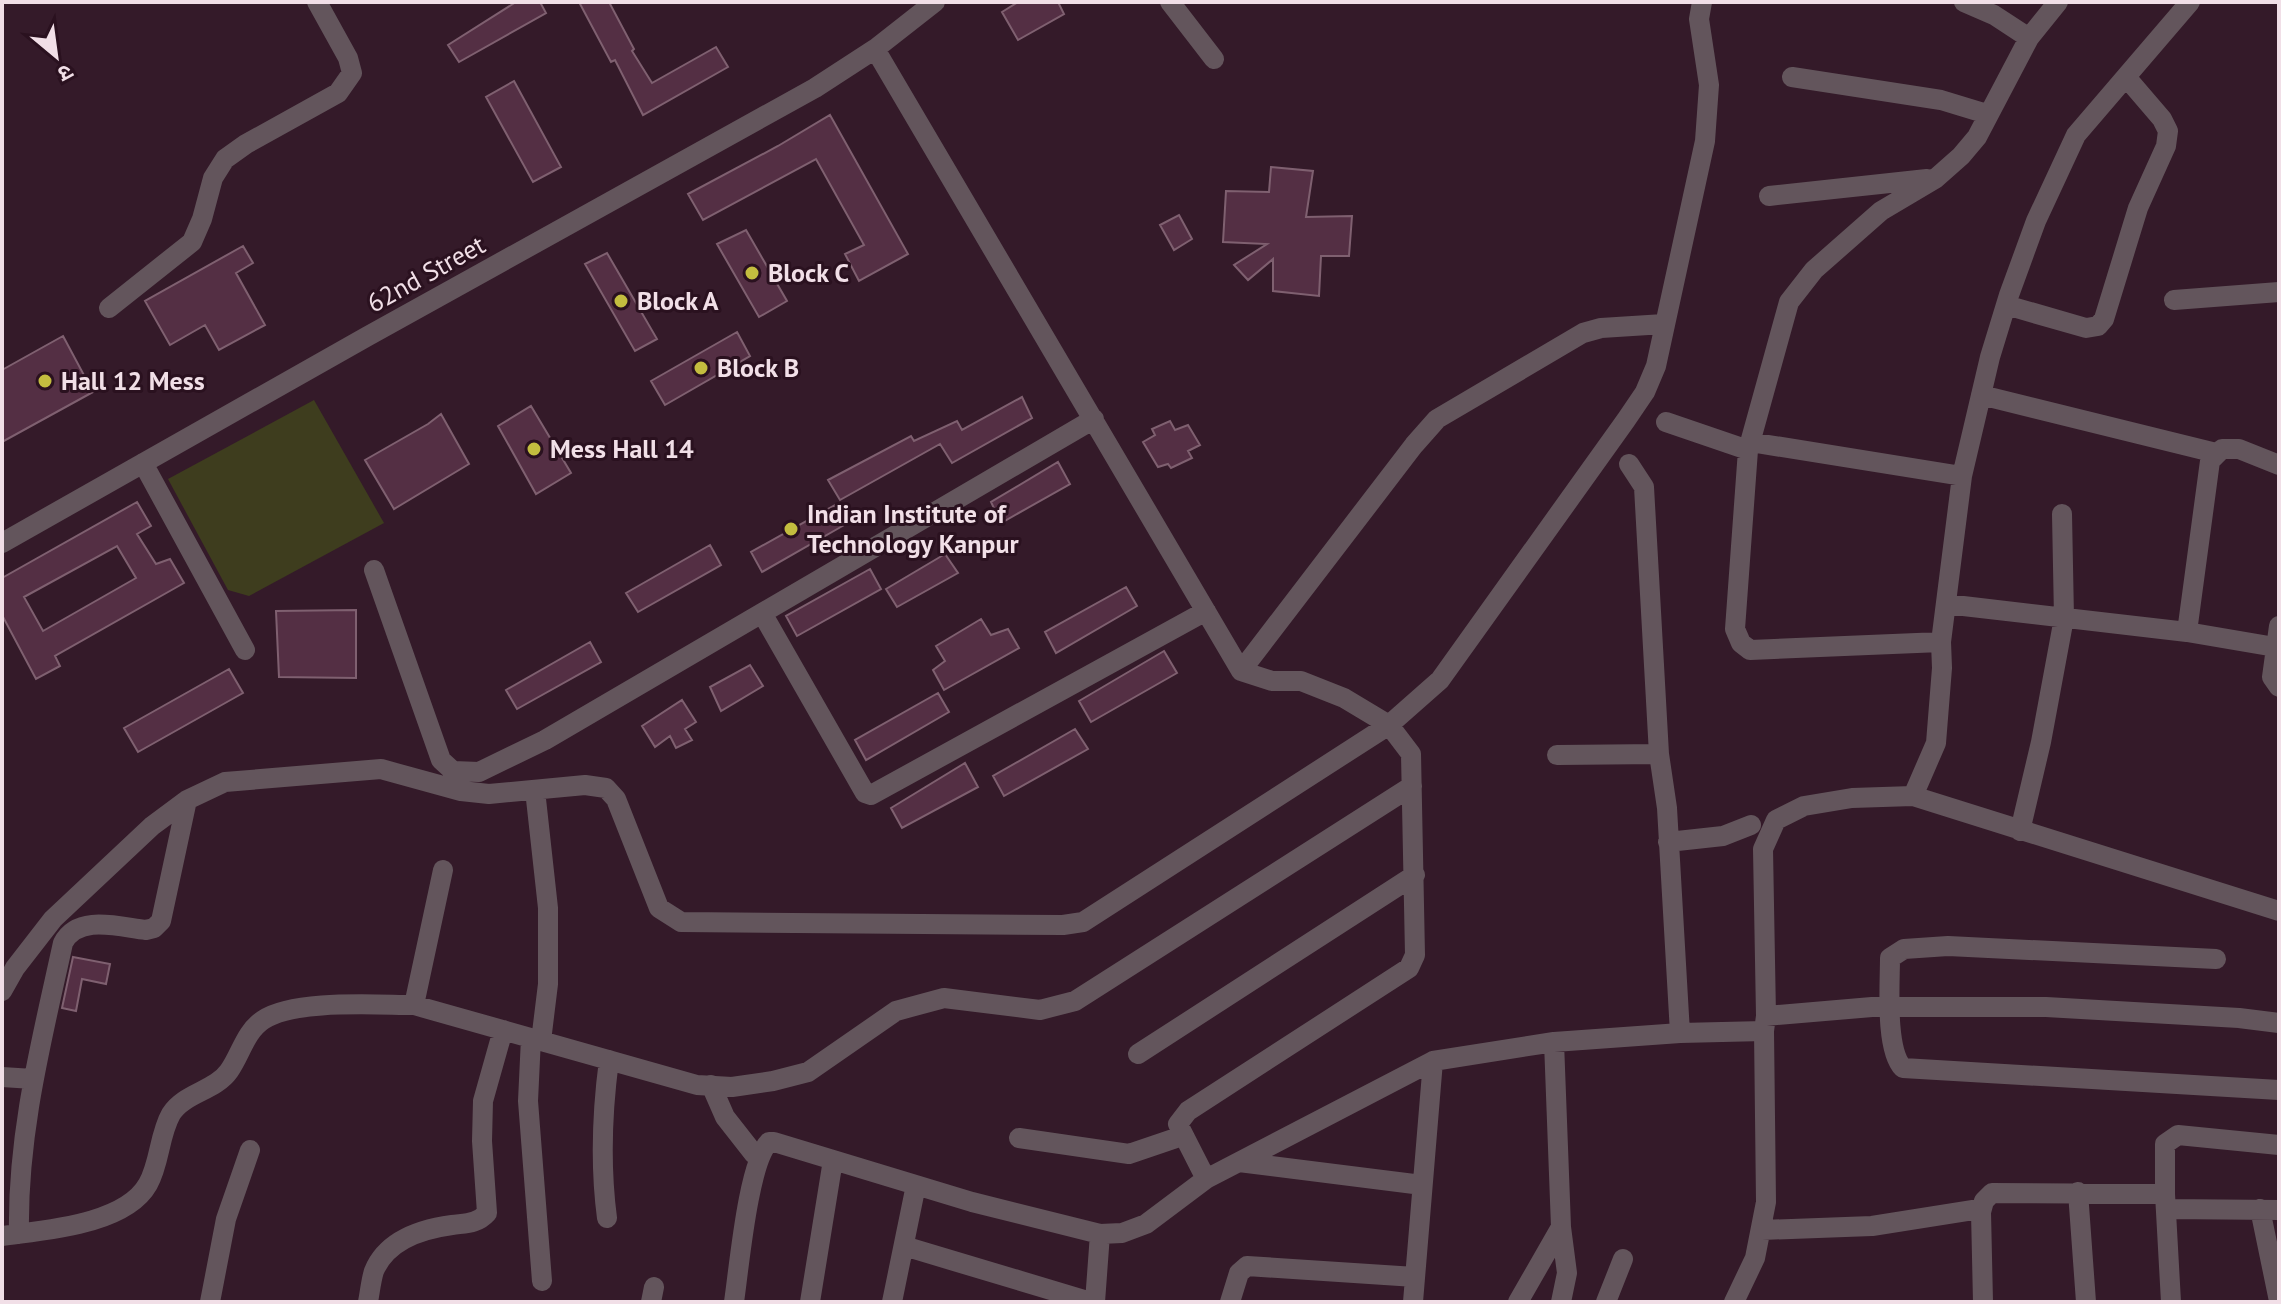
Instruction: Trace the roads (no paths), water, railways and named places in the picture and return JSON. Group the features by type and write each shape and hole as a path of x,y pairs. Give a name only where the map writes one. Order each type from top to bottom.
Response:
{"street":[{"path":"109,308 192,242 213,178 225,159 338,93 352,73 348,58 317,2"},
{"name":"62nd Street","path":"2,543 815,88 875,49 935,2"},
{"path":"1170,2 1214,59"},
{"path":"2,991 15,968 53,919 152,826 187,800 225,782 381,769 461,791 489,794 585,785 606,788 616,799 659,908 681,922 1083,922 1389,725 1440,680 1645,392 1656,366 1705,141 1709,85 1699,19 1702,2"},
{"path":"1964,2 1994,15 2029,38"},
{"path":"1941,642 1750,650 1741,643 1735,629 1749,446 1789,302 1814,270 1881,211 1935,179 1961,156 1977,137 2029,38 2058,2"},
{"path":"1913,796 1936,743 1941,642 1962,476 2006,305 2036,221 2076,135 2190,2"},
{"path":"875,49 1241,671 1272,681 1301,681 1344,698 1389,725 1412,753 1415,955 1409,968 1188,1111 1178,1124 1206,1179"},
{"path":"1792,77 1941,100 1987,114"},
{"path":"2006,305 2086,328 2098,326 2104,319 2138,208 2166,146 2168,131 2162,119 2126,77"},
{"path":"1769,196 1935,179"},
{"path":"2174,300 2279,292"},
{"path":"1241,671 1437,419 1583,333 1601,328 1664,324"},
{"path":"1981,395 2216,453"},
{"path":"374,570 441,760 453,771 479,772 545,740 1094,419"},
{"path":"1666,422 1749,446 1962,476"},
{"path":"2187,632 2210,461 2222,449 2239,449 2279,465"},
{"path":"143,463 245,650"},
{"path":"1629,464 1644,487 1659,754 1680,1033"},
{"path":"2020,831 2041,742 2064,618 2062,514"},
{"path":"1946,604 2187,632 2277,636 2272,677 2279,687"},
{"path":"762,613 865,793 871,795 1206,611"},
{"path":"1557,755 1659,754"},
{"path":"187,800 161,921 154,928 146,930 87,924 67,936 33,1079 10,1235 94,1221 135,1200 148,1184 171,1115 182,1103 207,1091 229,1071 246,1038 263,1020 306,1006 414,1005 697,1085 732,1087 773,1081 808,1072 896,1011 944,998 1040,1010 1075,1001 1412,786"},
{"path":"535,790 548,908 548,984 536,1039 528,1101 542,1281"},
{"path":"1734,1302 1755,1258 1766,1202 1763,849 1776,820 1804,806 1852,798 1913,796 2279,911"},
{"path":"1668,842 1723,836 1751,825"},
{"path":"414,1005 443,870"},
{"path":"1138,1054 1415,875"},
{"path":"2216,959 1991,947 1904,949 1890,958 1890,1007 1895,1056 1903,1068 2279,1090"},
{"path":"734,1302 759,1155 769,1142 972,1202 1100,1234 1122,1233 1146,1224 1206,1179 1433,1061 1554,1042 1680,1033 1890,1007 2046,1007 2279,1023"},
{"path":"368,1302 374,1271 388,1250 408,1236 433,1228 477,1222 487,1213 482,1141 483,1101 503,1030"},
{"path":"1554,1042 1561,1227 1567,1273 1561,1302"},
{"path":"607,1218 603,1106 609,1060"},
{"path":"1413,1302 1433,1061"},
{"path":"2,1077 33,1079"},
{"path":"711,1085 725,1117 754,1154 759,1155"},
{"path":"2171,1302 2165,1144 2178,1135 2279,1145"},
{"path":"1019,1138 1129,1154 1182,1136"},
{"path":"210,1302 226,1219 250,1150"},
{"path":"810,1302 833,1160"},
{"path":"1239,1162 1422,1185"},
{"path":"892,1302 916,1185"},
{"path":"2078,1192 2086,1302"},
{"path":"1983,1302 1981,1212 1984,1201 1992,1193 2078,1192 2270,1210 2279,1301"},
{"path":"1762,1230 1872,1226 1973,1210 1981,1212"},
{"path":"1518,1302 1561,1227"},
{"path":"904,1246 1093,1302 1100,1234"},
{"path":"1606,1302 1623,1259"},
{"path":"1230,1302 1239,1273 1247,1266 1415,1277"}],"place":[{"name":"Block C","path":"752,273"},
{"name":"Block A","path":"621,301"},
{"name":"Block B","path":"701,368"},
{"name":"Hall 12 Mess","path":"45,381"},
{"name":"Mess Hall 14","path":"534,449"},
{"name":"Indian Institute of Technology Kanpur","path":"791,529"}]}
